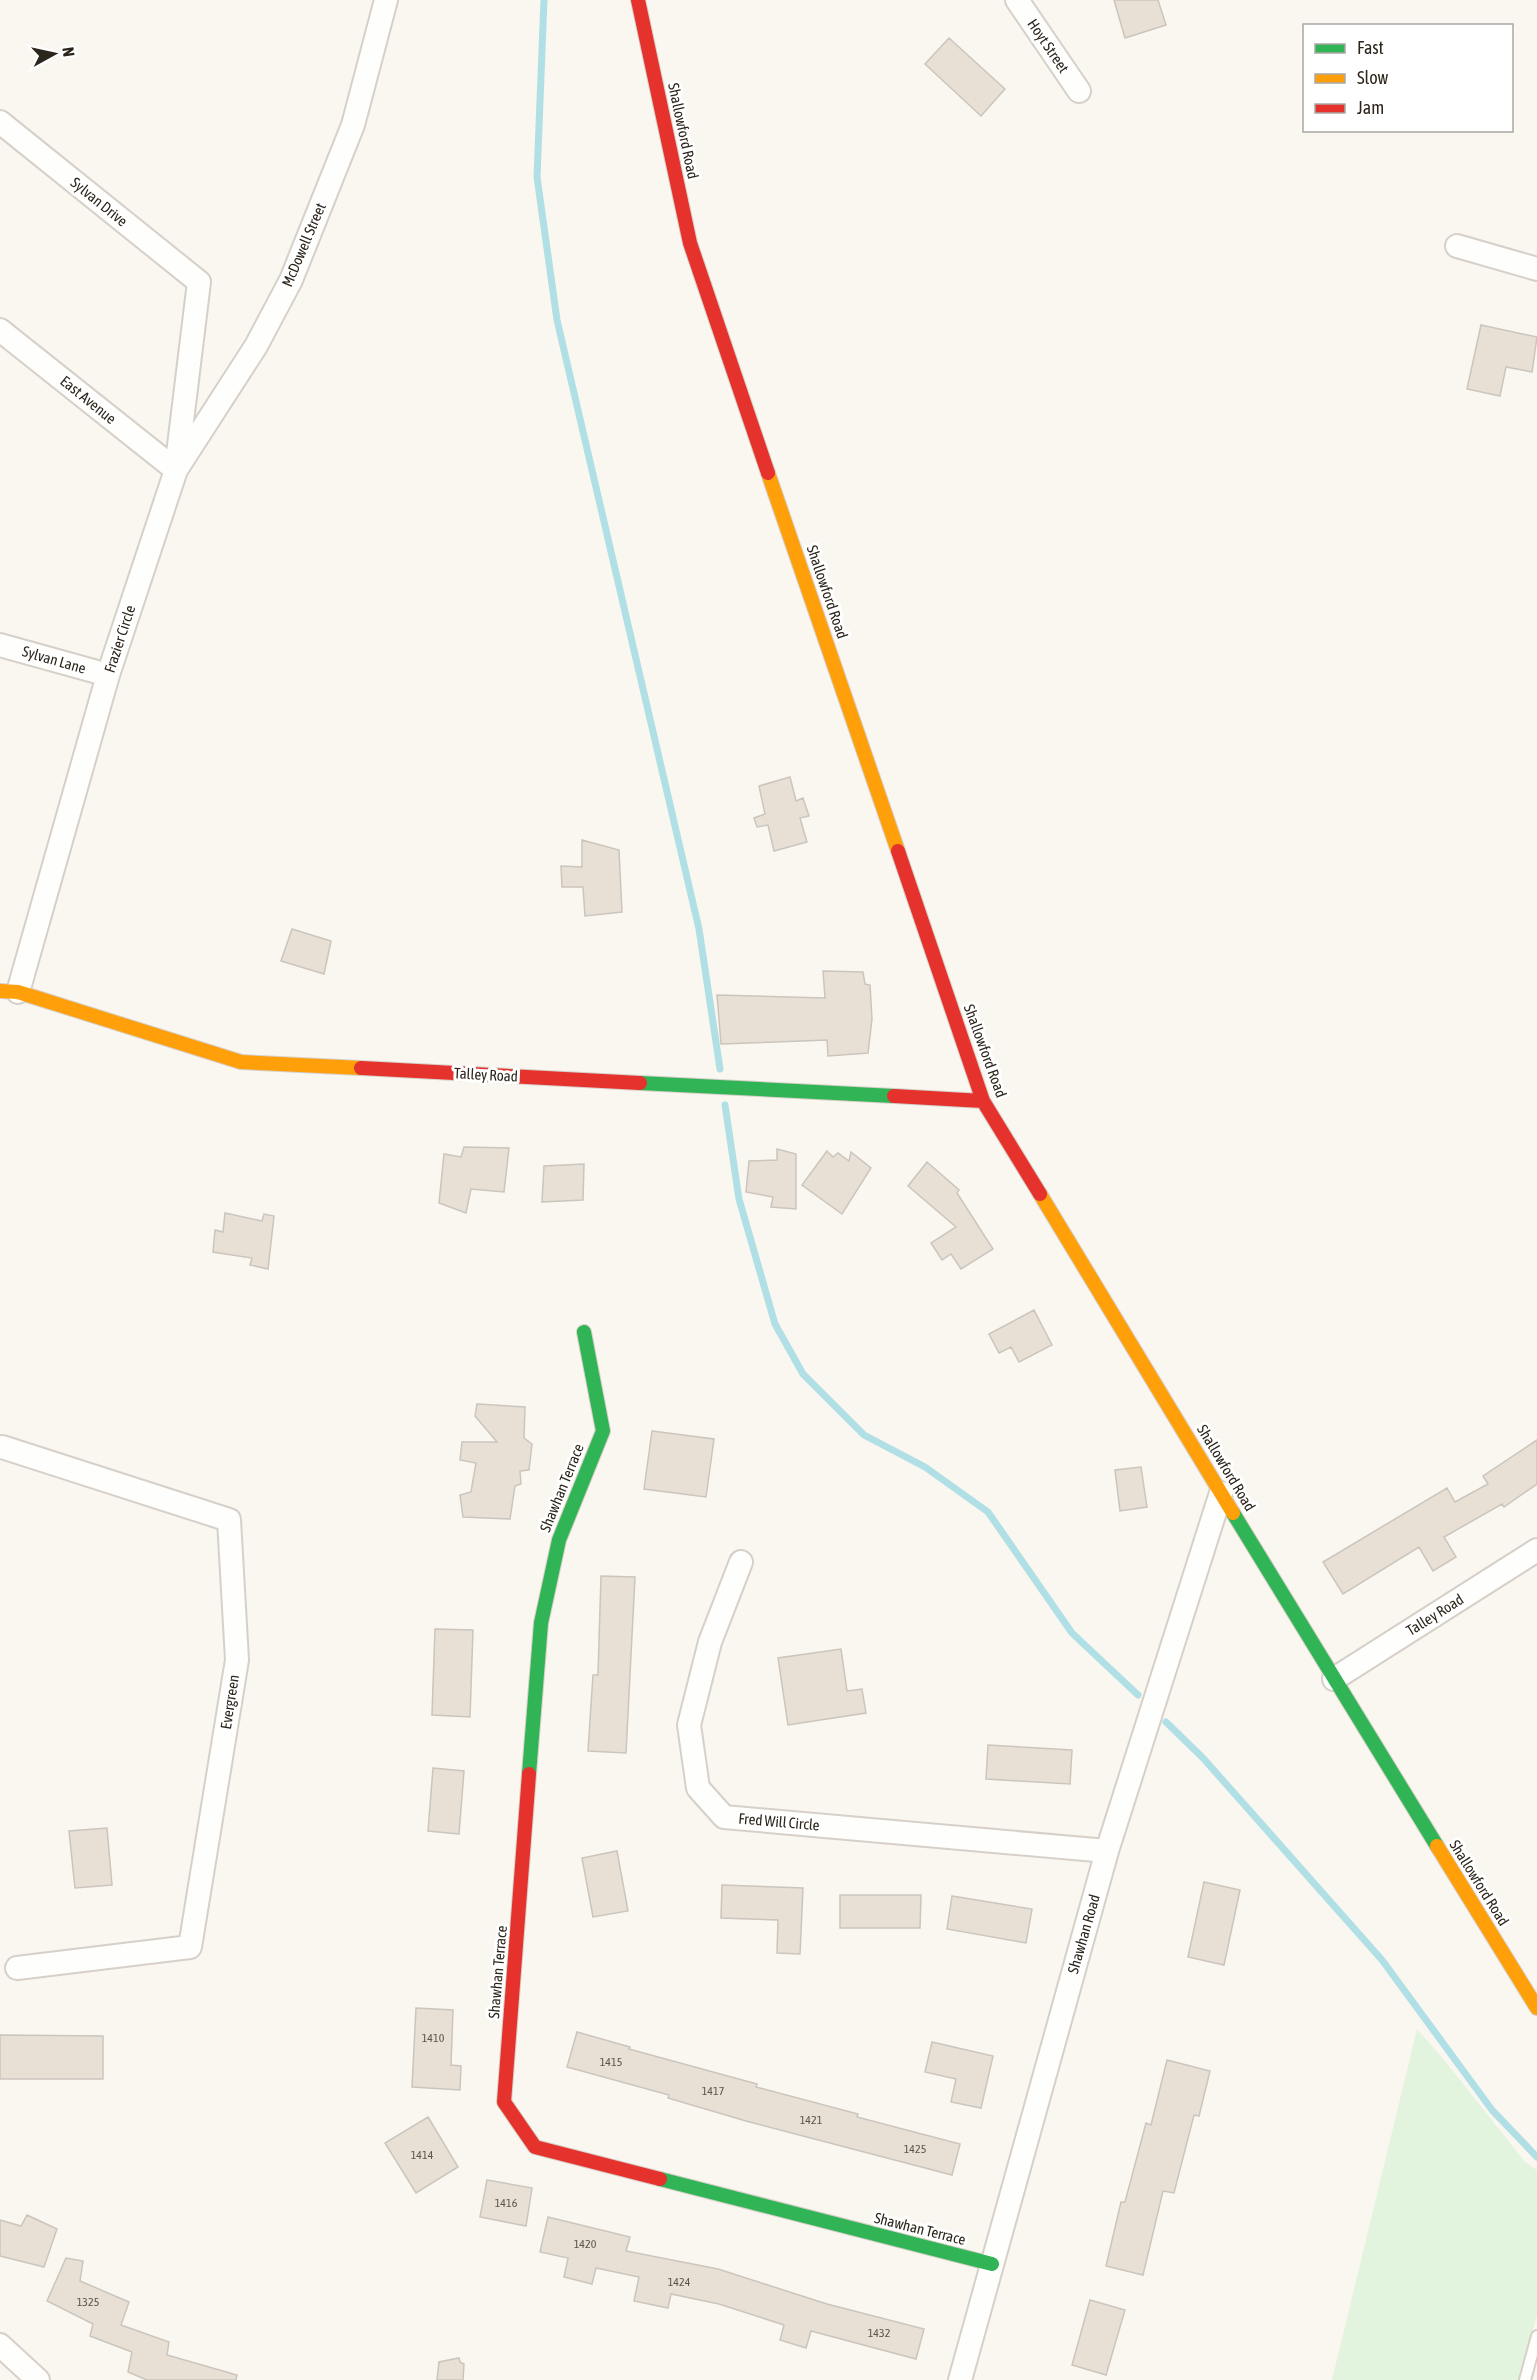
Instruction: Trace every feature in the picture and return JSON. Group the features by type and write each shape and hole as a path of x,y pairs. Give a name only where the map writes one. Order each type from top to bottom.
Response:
{"street":[{"name":"McDowell Street","path":"176,470 256,346 291,280 353,125 386,0"},
{"name":"Shallowford Road","path":"638,0 690,243 983,1101 1537,2008"},
{"name":"Hoyt Street","path":"1017,0 1079,91"},
{"name":"Sylvan Drive","path":"0,122 199,282"},
{"path":"1457,246 1537,269"},
{"name":"Frazier Circle","path":"9,992 108,675 176,470 199,282"},
{"name":"East Avenue","path":"0,330 176,470"},
{"name":"Sylvan Lane","path":"0,645 108,675"},
{"name":"Talley Road","path":"9,992 241,1062 983,1101"},
{"name":"Shawhan Terrace","path":"584,1332 603,1431 559,1540 541,1623 504,2102 535,2147 992,2264"},
{"name":"Evergreen","path":"1,1447 229,1520 237,1660 190,1947 17,1968"},
{"name":"Shawhan Road","path":"960,2380 1107,1851 1221,1493"},
{"name":"Talley Road","path":"1334,1679 1537,1550"},
{"name":"Fred Will Circle","path":"741,1562 710,1641 689,1725 698,1788 724,1817 1107,1851"},
{"path":"0,2345 38,2380"}],"lane":[{"path":"1525,2380 1537,2336"}],"green space":[{"path":"1417,2029 1525,2162 1537,2170 1537,2316 1518,2380 1332,2380"}],"building":[{"path":"1114,0 1158,0 1166,25 1125,38"},
{"path":"949,38 1005,89 981,116 925,64"},
{"path":"1481,325 1537,337 1532,372 1506,367 1500,396 1467,389"},
{"path":"790,777 796,801 803,798 809,816 800,818 807,842 774,851 768,825 757,827 754,818 765,814 759,786"},
{"path":"582,840 619,850 622,912 585,916 583,887 562,887 561,866 582,867"},
{"path":"292,929 331,941 324,974 281,961"},
{"path":"823,971 863,972 865,984 870,985 872,1019 868,1053 828,1056 827,1040 721,1044 717,995 825,998"},
{"path":"464,1147 509,1148 504,1192 471,1189 466,1213 439,1203 444,1154 461,1157"},
{"path":"777,1149 796,1154 796,1209 771,1207 773,1197 746,1192 749,1161 777,1160"},
{"path":"827,1151 833,1157 838,1153 849,1161 851,1152 871,1168 842,1214 802,1185"},
{"path":"927,1162 959,1190 957,1193 993,1249 961,1269 951,1254 942,1260 931,1243 956,1227 908,1186"},
{"path":"584,1164 583,1200 542,1202 544,1166"},
{"path":"225,1213 262,1221 264,1214 274,1216 268,1269 250,1265 252,1258 213,1252 215,1230 223,1232"},
{"path":"1034,1310 1052,1345 1019,1362 1011,1347 999,1353 989,1334"},
{"path":"477,1404 525,1407 524,1438 532,1444 529,1470 520,1471 521,1484 515,1486 510,1519 463,1517 460,1495 471,1492 476,1463 460,1460 462,1442 497,1442 475,1416"},
{"path":"652,1431 714,1439 706,1497 644,1489"},
{"path":"1537,1440 1537,1484 1504,1507 1502,1504 1444,1537 1456,1557 1433,1571 1419,1547 1343,1594 1323,1562 1447,1488 1455,1502 1488,1484 1483,1476"},
{"path":"1141,1467 1147,1507 1120,1511 1115,1470"},
{"path":"601,1576 635,1577 626,1753 588,1751 593,1675 598,1675"},
{"path":"435,1629 473,1630 470,1717 432,1715"},
{"path":"841,1649 847,1691 862,1689 866,1713 788,1725 778,1658"},
{"path":"988,1745 1072,1750 1070,1784 986,1779"},
{"path":"433,1768 464,1771 459,1834 428,1831"},
{"path":"107,1828 112,1885 75,1888 69,1831"},
{"path":"617,1851 628,1911 593,1917 582,1858"},
{"path":"1204,1882 1240,1890 1224,1965 1188,1957"},
{"path":"722,1885 803,1888 800,1954 777,1953 778,1920 721,1918"},
{"path":"840,1895 921,1895 920,1928 840,1928"},
{"path":"952,1896 1032,1909 1026,1943 947,1929"},
{"path":"416,2008 453,2010 451,2065 461,2066 460,2090 412,2087"},
{"path":"577,2032 630,2047 629,2049 757,2084 756,2087 858,2114 857,2117 960,2144 952,2175 746,2121 668,2098 669,2095 567,2067"},
{"path":"0,2035 103,2036 103,2079 0,2079"},
{"path":"932,2042 993,2056 981,2108 951,2102 956,2079 925,2072"},
{"path":"1167,2060 1210,2071 1199,2116 1194,2115 1174,2193 1163,2191 1143,2275 1106,2266 1121,2202 1125,2202 1146,2123 1151,2125"},
{"path":"428,2117 458,2167 416,2193 385,2143"},
{"path":"487,2180 532,2188 526,2226 480,2217"},
{"path":"27,2215 57,2229 44,2267 0,2256 0,2220 21,2226"},
{"path":"548,2217 630,2237 626,2251 718,2269 827,2304 924,2329 916,2359 811,2331 806,2348 780,2340 784,2325 719,2304 671,2294 668,2308 634,2301 639,2277 596,2268 592,2284 564,2277 568,2258 540,2252"},
{"path":"66,2258 83,2261 80,2281 129,2302 121,2325 169,2342 167,2355 237,2375 236,2380 147,2380 128,2372 132,2352 90,2336 93,2324 47,2301"},
{"path":"1090,2300 1125,2310 1106,2375 1072,2365"},
{"path":"459,2358 464,2364 463,2380 437,2380 439,2362"}],"waterway":[{"path":"544,0 537,177 557,320 699,929 720,1069"},
{"path":"725,1105 739,1199 775,1324 803,1374 864,1435 925,1467 988,1512 1072,1633 1138,1695"},
{"path":"1166,1722 1203,1758 1382,1960 1492,2110 1537,2157"}],"traffic: fast":[{"path":"640,1083 894,1096"},
{"path":"529,1774 541,1623 559,1540 603,1431 584,1332"},
{"path":"1233,1513 1437,1846"},
{"path":"660,2179 992,2264"}],"traffic: slow":[{"path":"768,473 898,851"},
{"path":"0,991 18,992 241,1062 361,1068"},
{"path":"1040,1194 1233,1513"},
{"path":"1437,1846 1537,2008"}],"traffic: jam":[{"path":"638,0 690,243 768,473"},
{"path":"898,851 983,1101 1040,1194"},
{"path":"361,1068 640,1083"},
{"path":"894,1096 983,1101"},
{"path":"529,1774 504,2102 535,2147 660,2179"}]}
